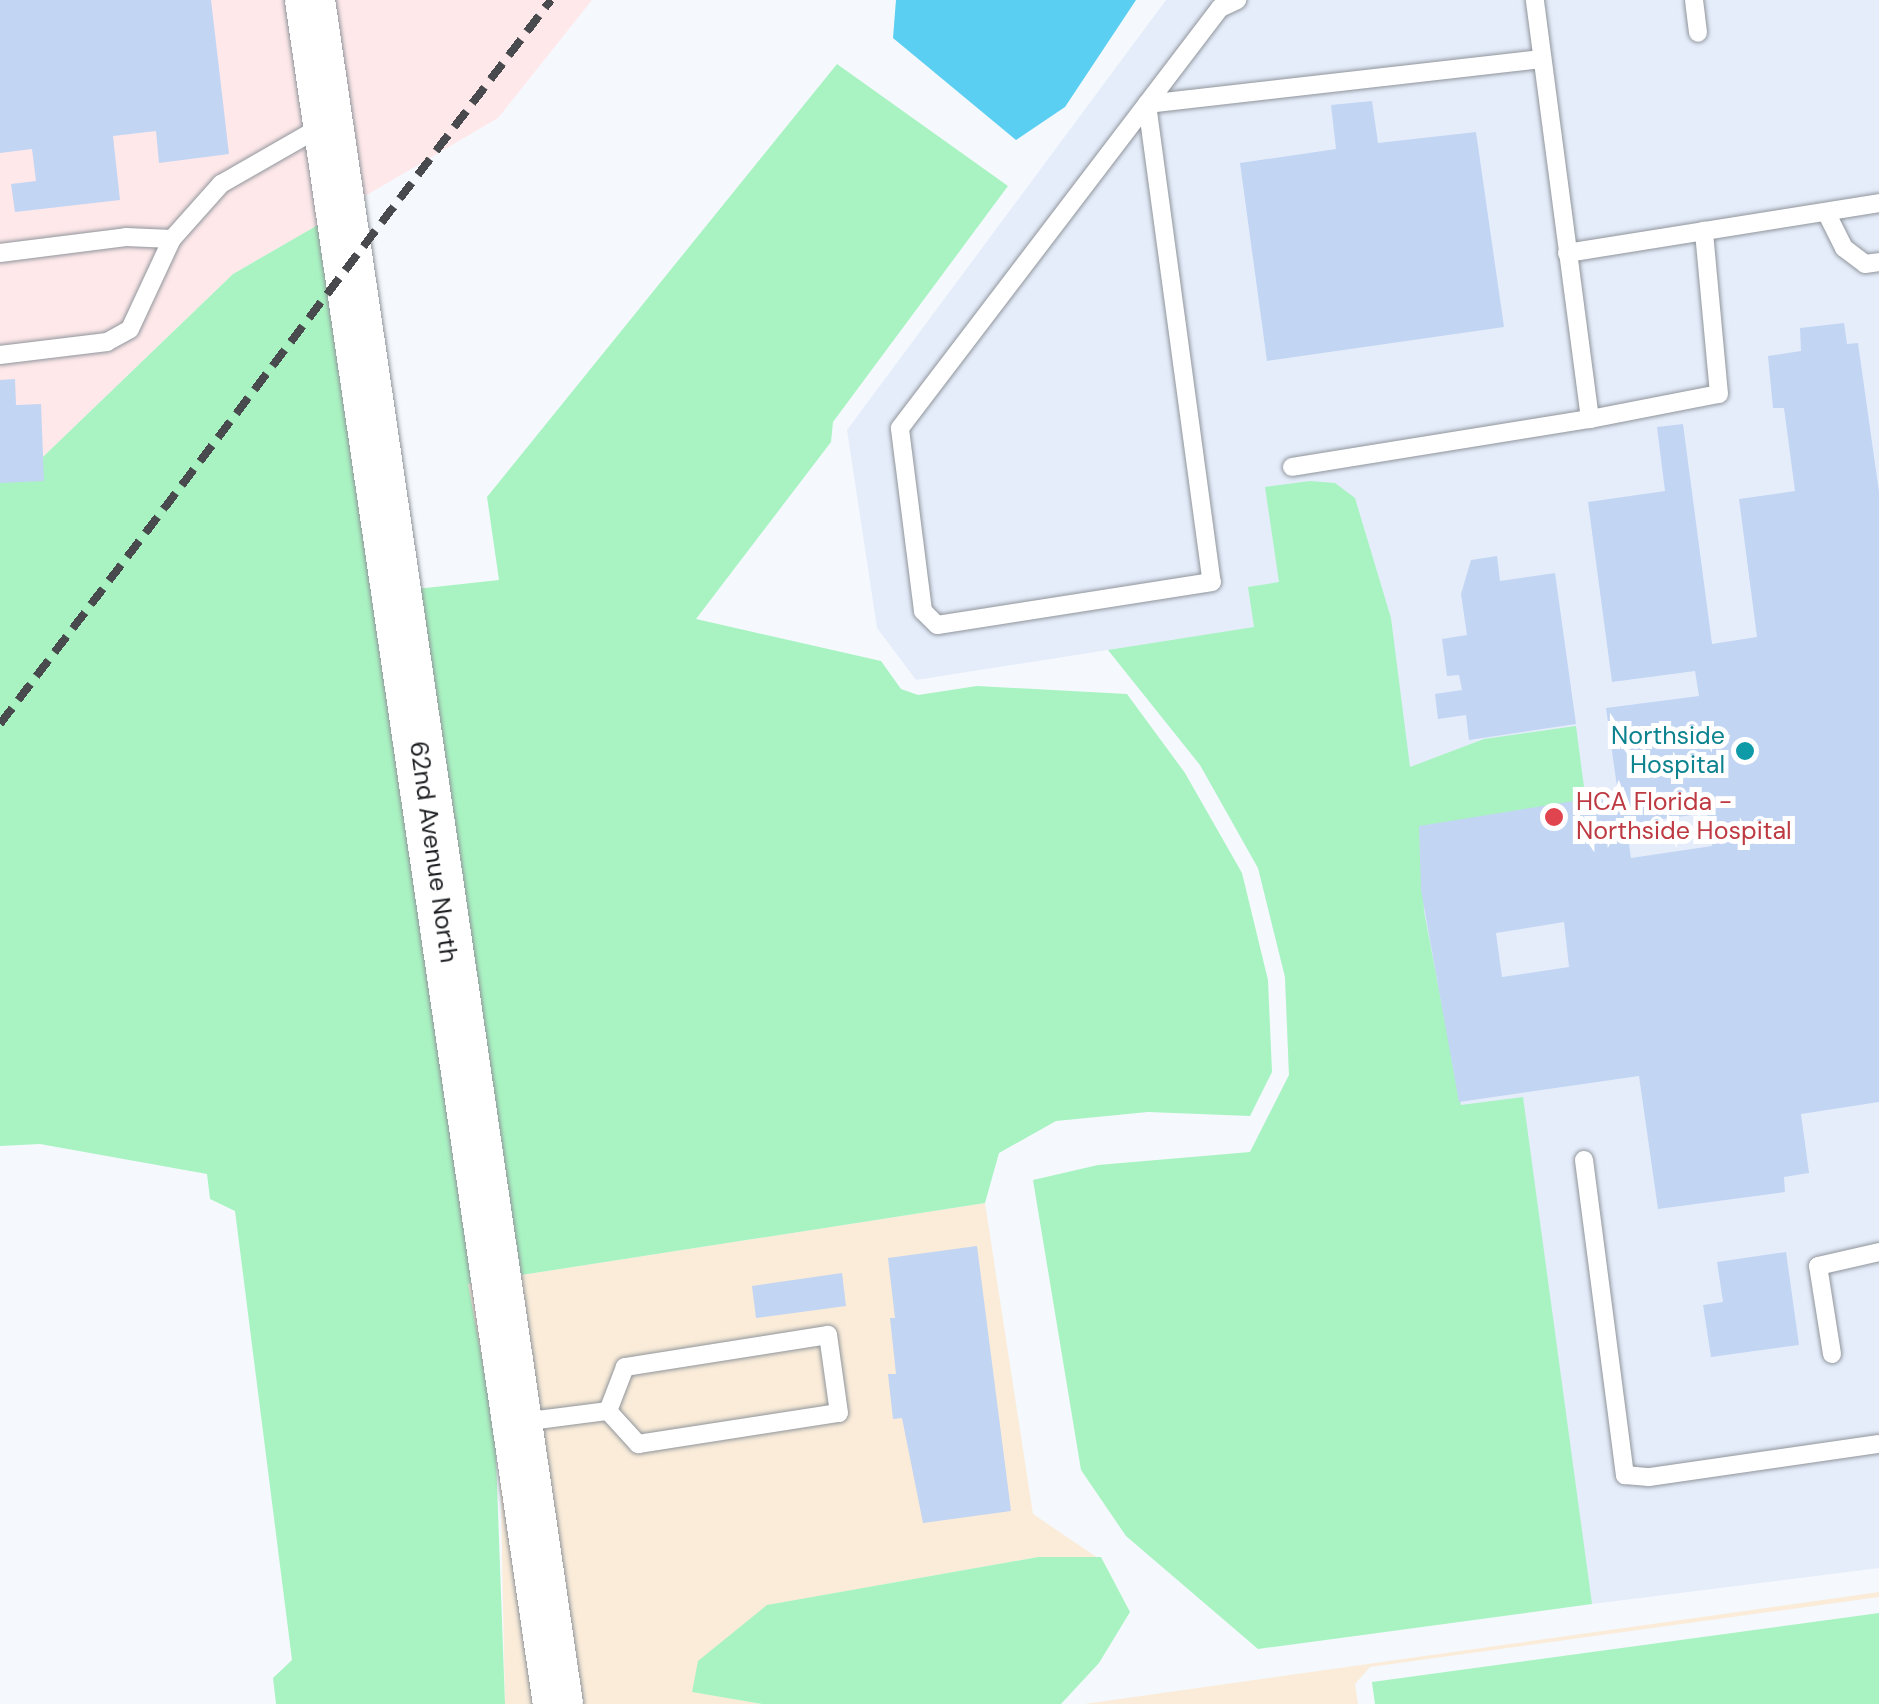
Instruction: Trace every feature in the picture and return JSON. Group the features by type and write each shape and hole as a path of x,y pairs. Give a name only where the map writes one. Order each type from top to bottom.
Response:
{"street":[{"name":"62nd Avenue North","path":"310,0 558,1704"}],"lane":[{"path":"1148,104 1212,582 937,624 923,611 900,428 1220,8 1237,0"},
{"path":"1535,0 1590,418"},
{"path":"1694,0 1698,33"},
{"path":"1148,104 1542,59"},
{"path":"0,355 108,342 130,328 172,239 234,172 329,123"},
{"path":"1568,253 1879,203"},
{"path":"1826,212 1844,248 1865,264 1879,262"},
{"path":"1292,466 1720,394 1704,231"},
{"path":"0,253 126,237 172,239"},
{"path":"1584,1160 1625,1475 1649,1477 1879,1444"},
{"path":"1832,1354 1818,1266 1879,1252"},
{"path":"828,1335 839,1414 638,1444 608,1411 624,1368 828,1335"},
{"path":"516,1423 608,1411"}],"shaded area":[{"path":"0,0 290,0 323,222 233,274 20,479 0,481"},
{"path":"330,0 592,0 498,118 360,199"},
{"name":"HCA Florida - Northside Hospital","path":"1166,0 1879,0 1879,1568 1592,1604 1382,1586 1250,1152 1289,1075 1285,977 1258,868 1200,765 1108,650 916,680 877,628 847,430"},
{"path":"985,1203 1033,1514 1098,1558 1038,1557 768,1605 693,1692 762,1704 578,1704 515,1276"},
{"path":"475,1282 537,1704 505,1704 501,1503 495,1429 467,1283"},
{"path":"1879,1592 1879,1597 1370,1667 1355,1684 1358,1704 1084,1704"}],"green space":[{"path":"837,64 1008,186 833,422 831,442 696,619 881,661 901,689 918,695 977,686 1127,694 1185,773 1242,873 1268,980 1272,1072 1250,1116 1148,1112 1056,1121 999,1153 985,1203 515,1276 416,589 499,580 487,497"},
{"path":"323,222 475,1282 468,1284 495,1429 505,1704 276,1704 273,1678 292,1660 235,1211 210,1199 207,1174 40,1144 0,1146 0,481 20,479 233,274"},
{"path":"1310,481 1335,483 1355,498 1391,618 1410,767 1484,739 1576,726 1587,810 1422,835 1424,911 1461,1105 1523,1097 1592,1604 1258,1649 1126,1536 1081,1470 1033,1180 1098,1165 1250,1152 1289,1075 1285,977 1258,868 1200,765 1108,650 1254,627 1248,587 1279,582 1265,487"},
{"path":"1038,1557 1101,1557 1130,1612 1099,1663 1061,1704 762,1704 692,1692 698,1661 767,1605"},
{"path":"1879,1613 1879,1704 1375,1704 1372,1682"}],"water":[{"path":"896,0 1136,0 1065,107 1016,140 893,38"}],"building":[{"path":"0,0 211,0 229,154 159,163 156,131 113,136 120,200 15,212 11,184 36,181 32,149 0,153"},
{"path":"1372,101 1378,143 1476,132 1504,327 1267,361 1240,163 1336,149 1331,105"},
{"name":"Northside Hospital","path":"1844,323 1847,344 1858,343 1879,492 1879,1102 1801,1114 1809,1173 1784,1177 1785,1192 1658,1209 1639,1076 1459,1102 1421,890 1419,826 1618,794 1606,708 1699,696 1695,671 1612,682 1588,502 1665,491 1657,427 1683,424 1712,644 1757,637 1739,499 1795,491 1784,408 1773,408 1768,356 1801,351 1800,328","holes":["1707,813 1712,846 1631,858 1626,824","1564,922 1569,967 1502,977 1496,933"]},
{"path":"15,379 16,405 41,404 44,481 0,483 0,380"},
{"path":"1497,556 1500,581 1555,573 1576,724 1469,740 1466,715 1438,719 1435,694 1462,690 1459,675 1447,676 1442,639 1467,635 1461,594 1471,560"},
{"path":"977,1246 1011,1511 923,1523 902,1418 893,1419 888,1374 896,1374 890,1318 895,1318 888,1258"},
{"path":"1786,1252 1799,1345 1711,1357 1703,1305 1723,1302 1717,1262"},
{"path":"842,1273 846,1306 756,1318 752,1286"}],"railway":[{"path":"0,724 551,0"}],"place":[{"name":"Northside Hospital","path":"1745,751"},
{"name":"HCA Florida - Northside Hospital","path":"1554,817"}]}
